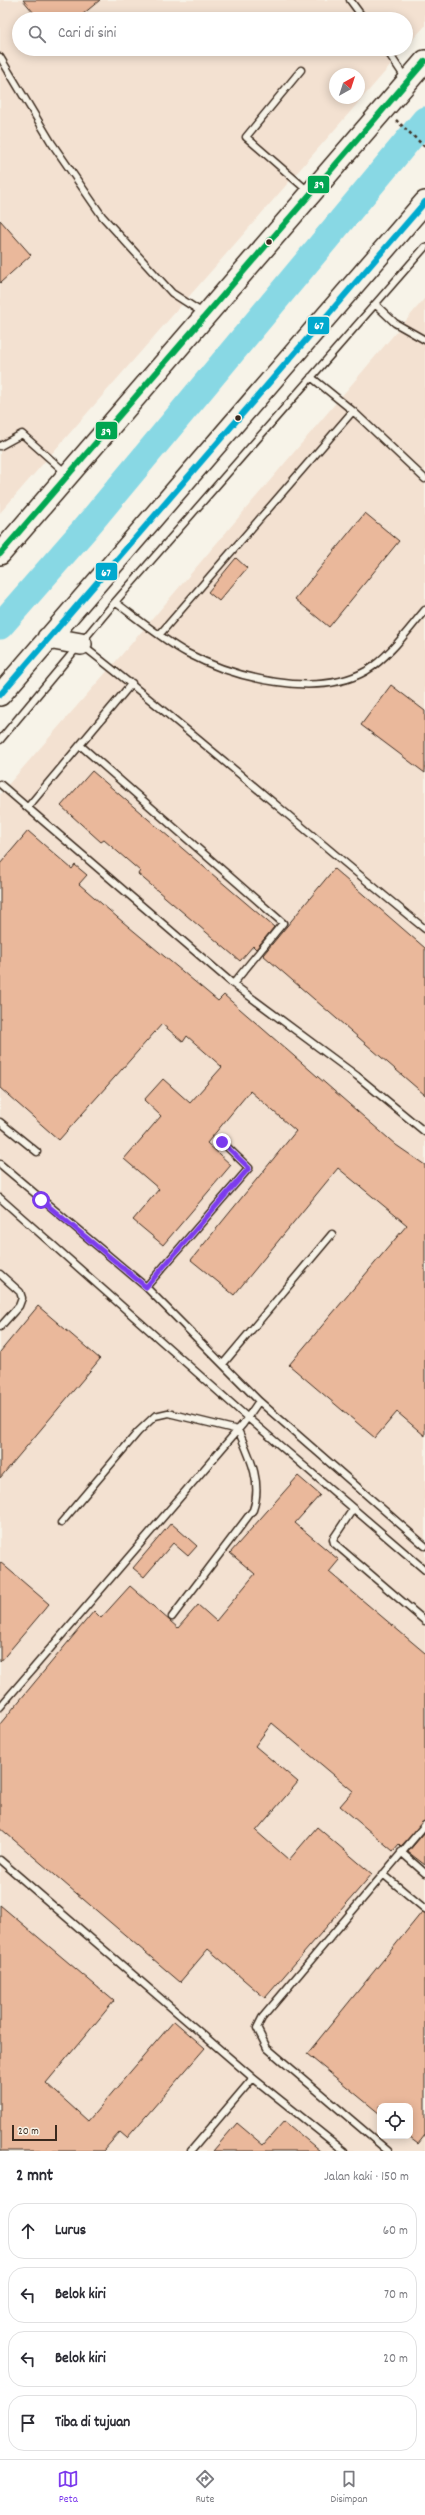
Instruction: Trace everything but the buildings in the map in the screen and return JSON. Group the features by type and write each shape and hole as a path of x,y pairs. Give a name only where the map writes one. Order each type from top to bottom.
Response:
{"highway":[{"path":"0,554 67,474 425,61"},
{"path":"0,696 48,638 425,202"},
{"path":"48,638 80,644"}],"lane":[{"path":"350,0 359,12"},
{"path":"391,56 407,81"},
{"path":"0,57 51,142 102,216 172,293 206,315"},
{"path":"301,70 246,137 311,193"},
{"path":"0,740 115,602 425,247"},
{"path":"375,304 395,323 425,340"},
{"path":"312,377 353,411 425,479"},
{"path":"160,634 353,411"},
{"path":"0,446 22,434 67,474"},
{"path":"115,602 187,653 232,672 275,682 333,683 366,670 395,645 425,610"},
{"path":"80,644 132,683 347,866 425,929"},
{"path":"28,807 132,683"},
{"path":"80,745 283,923 233,984"},
{"path":"0,784 233,984 357,1076 425,1132"},
{"path":"0,1122 38,1152"},
{"path":"146,1287 249,1168 222,1142"},
{"path":"0,1164 146,1287 259,1401 425,1546"},
{"path":"0,1207 1,1199"},
{"path":"1,1199 248,1418 425,1570"},
{"path":"223,1364 332,1234"},
{"path":"0,1274 20,1292 22,1298 19,1306 0,1327"},
{"path":"0,1707 238,1430 259,1401"},
{"path":"61,1523 138,1432 155,1416 168,1413 238,1430"},
{"path":"172,1617 252,1510 256,1499 253,1466 238,1430"},
{"path":"353,1509 332,1539 334,1543 425,1621"},
{"path":"388,2151 267,2048 257,2028 262,2018 425,1825"},
{"path":"401,1852 425,1873"},
{"path":"0,1860 253,2078 344,2151"},
{"path":"383,1874 425,1909"},
{"path":"191,2151 253,2078"}],"path":[{"path":"407,130 425,147"}],"shaded area":[{"path":"0,0 425,0 425,26 413,39 413,12 12,12 12,56 399,56 365,95 365,68 329,68 329,104 357,104 0,513"},
{"path":"425,298 425,2151 0,2151 0,794 131,644"}],"waterway":[{"path":"0,626 84,530 425,120"}],"transit line":[{"name":"39","path":"0,554 425,61"},
{"name":"67","path":"0,695 425,202"}],"route":[{"path":"41,1200 146,1287 249,1168 222,1142"}]}
